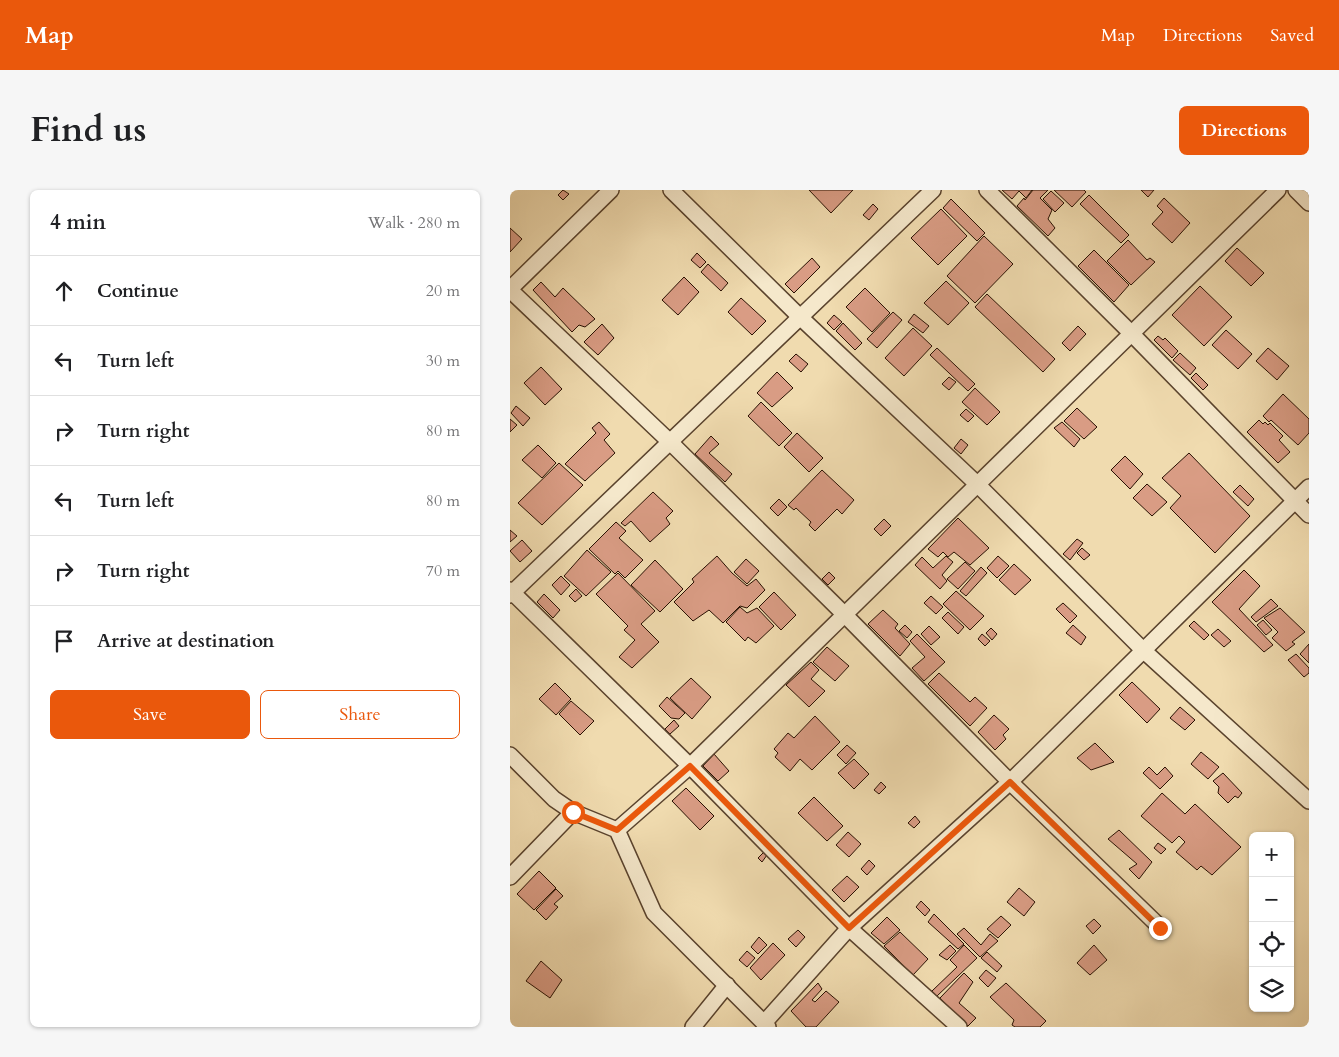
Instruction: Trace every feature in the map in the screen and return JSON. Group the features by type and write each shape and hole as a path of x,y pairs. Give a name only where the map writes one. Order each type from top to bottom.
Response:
{"street":[{"path":"612,190 510,290 670,442 1010,782 1160,928"},
{"path":"671,190 800,317 977,484 1144,650 1309,800"},
{"path":"933,190 511,592 690,766 849,928 959,1027"},
{"path":"987,190 1131,333 1309,515"},
{"path":"617,830 690,766 1278,190"},
{"path":"1296,190 1309,203"},
{"path":"510,755 554,799 573,812 617,830 654,913 766,1025 849,928 1010,782 1309,487"},
{"path":"510,877 573,812"},
{"path":"693,1027 727,985"}],"building":[{"path":"563,190 569,194 563,200 558,195"},
{"path":"809,190 853,190 831,213"},
{"path":"1002,190 1032,190 1026,198 1019,191 1012,199"},
{"path":"1033,190 1048,190 1040,198 1052,210 1048,219 1055,228 1048,236 1017,206"},
{"path":"1054,190 1084,190 1086,192 1072,207"},
{"path":"1141,190 1154,190 1148,197"},
{"path":"1051,191 1064,203 1055,212 1043,199"},
{"path":"1089,195 1129,235 1121,243 1080,204"},
{"path":"1164,198 1190,223 1172,243 1152,224 1163,212 1157,206"},
{"path":"951,199 985,233 977,241 943,208"},
{"path":"873,204 878,209 869,220 863,215"},
{"path":"941,209 967,236 938,265 911,238"},
{"path":"510,228 522,239 510,252"},
{"path":"984,236 1013,264 975,303 947,276"},
{"path":"1128,240 1147,260 1150,258 1155,262 1131,285 1107,261"},
{"path":"1237,248 1264,273 1251,286 1225,261"},
{"path":"1094,250 1129,285 1114,302 1078,266"},
{"path":"697,253 706,262 700,268 691,260"},
{"path":"812,258 820,267 794,293 785,284"},
{"path":"708,264 728,283 721,291 701,272"},
{"path":"684,277 699,292 678,315 662,300"},
{"path":"946,281 969,303 948,325 924,303"},
{"path":"541,282 555,297 563,288 595,319 585,327 579,325 572,332 533,290"},
{"path":"1200,286 1232,317 1204,346 1172,315"},
{"path":"865,288 890,313 872,332 846,307"},
{"path":"987,294 1055,359 1043,372 975,307"},
{"path":"741,298 766,321 752,335 728,312"},
{"path":"893,312 902,320 877,348 867,339"},
{"path":"914,314 929,326 923,333 908,322"},
{"path":"834,315 842,322 834,330 827,323"},
{"path":"843,323 862,343 855,350 836,331"},
{"path":"602,324 614,338 598,355 584,342"},
{"path":"1078,326 1086,334 1070,351 1062,343"},
{"path":"913,328 932,346 904,376 885,358"},
{"path":"1226,330 1252,354 1238,369 1212,345"},
{"path":"1158,336 1163,340 1165,338 1178,351 1172,358 1154,340"},
{"path":"937,348 975,384 968,391 930,355"},
{"path":"1268,348 1289,366 1277,380 1256,361"},
{"path":"1180,353 1196,368 1190,375 1173,360"},
{"path":"796,354 808,364 801,372 789,361"},
{"path":"541,367 562,389 545,405 524,383"},
{"path":"777,372 793,388 772,407 757,393"},
{"path":"1196,373 1208,385 1203,390 1191,378"},
{"path":"949,377 956,382 949,390 942,384"},
{"path":"975,388 1000,412 987,425 962,402"},
{"path":"1283,394 1309,419 1309,433 1298,445 1271,420 1269,422 1263,416"},
{"path":"761,402 792,433 779,446 748,416"},
{"path":"516,406 530,418 523,426 511,413"},
{"path":"1077,408 1097,427 1084,439 1064,421"},
{"path":"966,409 974,416 968,422 960,415"},
{"path":"510,419 517,425 510,432"},
{"path":"1259,420 1263,424 1265,422 1268,425 1270,423 1283,436 1279,440 1290,452 1278,463 1247,432"},
{"path":"599,422 610,434 604,440 615,453 585,481 565,464 596,433 592,428"},
{"path":"1062,422 1080,439 1074,447 1054,428"},
{"path":"797,433 823,458 809,472 784,447"},
{"path":"711,436 719,444 709,453 732,474 725,482 695,454"},
{"path":"961,439 968,445 961,454 954,448"},
{"path":"538,445 556,463 542,478 522,460"},
{"path":"1189,453 1250,516 1215,553 1170,508 1181,496 1162,478"},
{"path":"1125,456 1143,474 1130,489 1111,470"},
{"path":"559,463 583,485 542,525 518,503"},
{"path":"822,470 854,500 842,514 837,509 815,531 809,525 811,522 796,508 794,510 788,505"},
{"path":"1147,484 1167,502 1152,516 1133,498"},
{"path":"1240,485 1254,499 1248,506 1233,492"},
{"path":"653,492 673,511 666,518 670,524 650,542 631,521 625,526 621,523"},
{"path":"779,499 787,507 778,516 770,508"},
{"path":"958,518 989,548 970,565 954,552 948,557 943,552 938,557 928,549"},
{"path":"884,519 891,526 881,536 874,529"},
{"path":"616,522 626,531 619,538 643,560 625,578 618,571 615,574 589,549"},
{"path":"510,530 517,536 510,542"},
{"path":"1077,539 1083,543 1070,560 1063,554"},
{"path":"522,540 532,551 520,562 510,551"},
{"path":"1082,548 1090,555 1084,560 1077,553"},
{"path":"587,550 611,572 586,596 564,576"},
{"path":"717,556 747,586 756,579 765,590 747,608 740,606 723,623 709,610 693,621 674,602 694,582 692,579"},
{"path":"946,556 953,562 942,575 947,581 940,589 915,565 922,557 933,568"},
{"path":"998,556 1009,566 997,578 987,568"},
{"path":"746,559 759,571 747,584 734,572"},
{"path":"655,560 683,589 660,612 631,585"},
{"path":"965,562 975,571 958,589 947,579"},
{"path":"1014,564 1031,580 1015,595 999,580"},
{"path":"981,567 987,573 966,596 960,591"},
{"path":"1244,570 1260,586 1239,609 1273,645 1264,652 1212,602"},
{"path":"829,572 835,578 828,585 822,579"},
{"path":"618,573 655,611 641,624 659,642 632,668 619,657 635,640 624,630 628,626 596,594"},
{"path":"561,576 570,585 561,595 552,585"},
{"path":"576,589 582,596 575,602 569,596"},
{"path":"956,591 984,616 970,630 943,604"},
{"path":"774,592 796,615 781,630 759,607"},
{"path":"544,594 560,610 553,618 537,602"},
{"path":"931,596 943,607 936,614 924,603"},
{"path":"1271,599 1278,606 1256,622 1251,617"},
{"path":"1063,603 1077,616 1070,623 1056,609"},
{"path":"740,607 747,613 757,608 774,626 756,643 748,637 745,641 726,622"},
{"path":"1280,608 1305,632 1292,642 1295,644 1286,651 1272,638 1278,632 1264,618"},
{"path":"883,610 898,624 895,628 910,644 900,656 868,624"},
{"path":"948,612 964,627 958,634 942,618"},
{"path":"1263,620 1272,630 1266,635 1257,625"},
{"path":"1194,621 1209,635 1204,640 1189,626"},
{"path":"905,625 912,632 907,638 899,631"},
{"path":"1073,625 1086,637 1081,645 1066,633"},
{"path":"929,626 940,637 931,645 921,634"},
{"path":"991,628 997,634 992,640 986,633"},
{"path":"1218,629 1231,641 1224,647 1211,635"},
{"path":"917,634 945,662 924,681 912,668 925,657 910,641"},
{"path":"982,634 990,641 985,646 978,639"},
{"path":"1309,644 1309,663 1300,654"},
{"path":"827,647 849,666 835,681 813,662"},
{"path":"1296,654 1309,668 1309,673 1304,677 1288,660"},
{"path":"811,662 819,670 811,679 825,691 809,707 786,685"},
{"path":"939,673 970,702 975,697 987,708 970,726 928,684"},
{"path":"691,678 711,697 692,719 670,698"},
{"path":"1132,682 1160,709 1147,723 1119,695"},
{"path":"555,683 571,699 556,715 539,699"},
{"path":"667,697 685,713 679,719 671,718 659,706"},
{"path":"571,701 594,721 580,735 559,714"},
{"path":"1180,707 1195,720 1185,730 1170,718"},
{"path":"994,715 1009,729 1003,735 1006,739 995,750 978,732"},
{"path":"815,716 840,742 812,770 800,759 790,771 775,757 778,753 774,749 788,733 794,738"},
{"path":"674,720 679,726 670,734 665,729"},
{"path":"1095,743 1114,762 1091,770 1077,758"},
{"path":"847,745 856,753 846,764 837,755"},
{"path":"1201,752 1219,767 1208,779 1191,764"},
{"path":"714,754 729,771 718,781 703,766"},
{"path":"854,759 869,774 854,789 838,773"},
{"path":"1149,767 1157,775 1165,767 1173,776 1160,789 1143,773"},
{"path":"1223,773 1242,793 1238,798 1235,796 1228,803 1218,793 1219,787 1213,781"},
{"path":"881,782 886,787 879,794 874,790"},
{"path":"686,788 714,816 700,830 672,801"},
{"path":"1162,793 1185,814 1195,804 1241,847 1212,875 1201,866 1197,870 1176,852 1185,842 1179,836 1172,843 1141,816"},
{"path":"814,797 843,826 827,841 798,813"},
{"path":"915,816 920,822 914,828 908,823"},
{"path":"1119,830 1152,862 1139,879 1129,869 1137,864 1108,839"},
{"path":"848,832 861,844 849,857 836,845"},
{"path":"1158,843 1166,849 1161,854 1154,848"},
{"path":"764,852 767,855 762,862 758,858"},
{"path":"869,860 875,866 867,875 861,869"},
{"path":"539,871 556,888 534,910 517,894"},
{"path":"847,876 859,887 844,902 832,890"},
{"path":"1019,888 1035,902 1024,916 1007,902"},
{"path":"556,889 563,896 554,904 558,907 546,920 536,910"},
{"path":"921,901 930,910 925,916 916,907"},
{"path":"934,914 964,944 958,949 928,922"},
{"path":"1001,916 1011,925 998,938 987,929"},
{"path":"887,917 900,930 884,944 871,933"},
{"path":"1094,919 1101,926 1093,934 1086,926"},
{"path":"964,928 981,945 990,934 998,941 980,957 957,934"},
{"path":"798,930 805,937 796,947 788,939"},
{"path":"900,932 928,959 913,975 884,946"},
{"path":"759,937 767,945 758,954 751,947"},
{"path":"773,943 785,955 761,980 750,968"},
{"path":"950,945 956,951 947,960 939,955"},
{"path":"964,945 977,958 937,996 932,991 957,967 950,960"},
{"path":"1094,945 1107,960 1090,975 1077,963"},
{"path":"747,951 755,958 747,967 739,960"},
{"path":"987,952 1002,966 997,972 981,958"},
{"path":"541,961 562,980 550,998 526,981"},
{"path":"986,970 996,978 988,987 979,978"},
{"path":"964,973 973,982 959,1003 976,1018 968,1026 940,998"},
{"path":"818,983 822,989 812,1000 815,1002 826,991 839,1002 816,1027 806,1027 791,1011"},
{"path":"1006,983 1046,1021 1040,1027 1015,1027 1012,1025 1014,1020 990,997"}],"route":[{"path":"573,812 617,830 690,766 770,850 849,928 1010,782 1160,928"}]}
